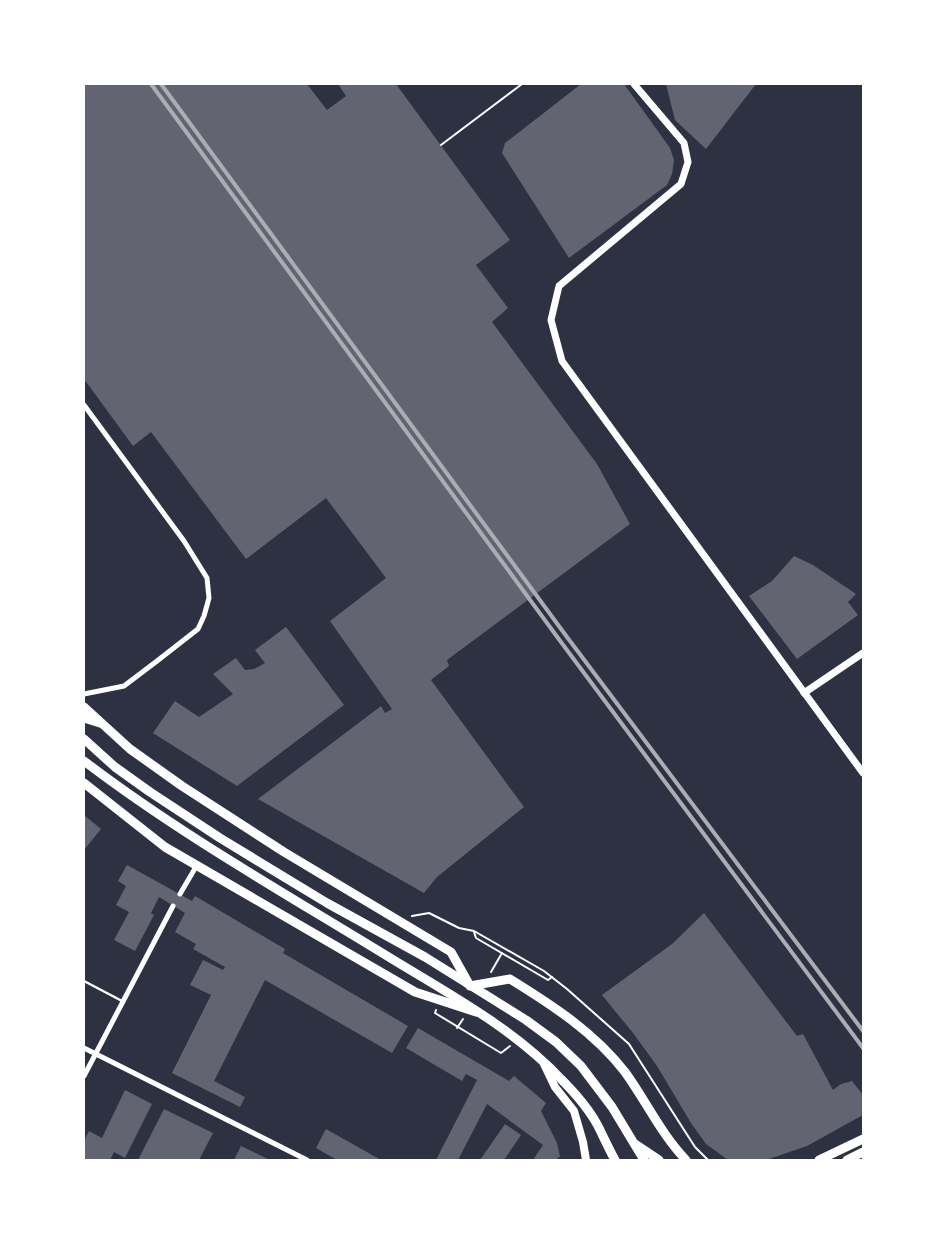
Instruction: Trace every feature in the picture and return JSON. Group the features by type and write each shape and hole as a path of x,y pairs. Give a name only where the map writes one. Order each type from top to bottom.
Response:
{"main road":[{"path":"84,706 130,749 210,805 284,852 451,952 470,986"},
{"path":"84,718 105,725"},
{"path":"84,739 115,767 220,838 327,903 425,957 526,1020 556,1042 580,1066 598,1089 644,1160"},
{"path":"84,761 143,805 212,849 482,1014 540,1058 562,1079 583,1104 597,1125 615,1160"},
{"path":"84,783 165,847 196,865 415,992 482,1014"},
{"path":"470,986 510,979 563,1013 588,1033 605,1048 626,1073 662,1131 686,1160"},
{"path":"540,1058 555,1087 574,1111 586,1160"},
{"path":"819,1160 863,1139"},
{"path":"635,1144 659,1160"},
{"path":"847,1160 863,1152"}],"street":[{"path":"634,84 684,143 688,162 681,184 559,286 551,320 562,362 863,773"},
{"path":"84,405 184,540 207,578 209,598 198,629 141,673 124,686 84,694"},
{"path":"804,693 863,654"},
{"path":"180,894 196,865"},
{"path":"84,1076 173,906"},
{"path":"84,1048 307,1160"}],"lane":[{"path":"84,981 124,1001"}],"path":[{"path":"441,145 522,84"},
{"path":"474,931 476,938 548,980 552,977"},
{"path":"439,1000 435,1014 502,1053 516,1040"}],"building":[{"path":"84,84 307,84 327,110 346,96 338,84 396,84 510,240 476,265 508,308 492,322 597,464 630,524 447,660 449,666 431,680 524,807 437,877 424,893 258,799 381,706 385,713 392,709 330,621 386,578 326,498 246,559 151,432 133,446 84,379"},
{"path":"581,84 624,84 670,148 674,160 672,174 667,185 569,258 502,153 505,143"},
{"path":"666,84 756,84 706,149 675,120"},
{"path":"794,556 813,565 856,594 848,602 858,615 797,659 749,596 772,581"},
{"path":"286,627 344,705 237,786 153,733 175,701 199,717 233,694 213,674 236,658 245,670 254,669 265,663 255,650"},
{"path":"84,815 101,829 84,850"},
{"path":"127,865 192,901 195,896 285,949 283,953 408,1026 392,1053 265,980 214,1081 245,1097 240,1107 172,1073 211,995 190,985 203,960 223,970 225,967 193,949 196,944 175,932 185,913 159,897 151,913 154,915 135,951 114,940 129,912 116,905 126,886 118,881"},
{"path":"704,913 797,1036 803,1034 833,1090 841,1084 852,1081 863,1095 863,1115 807,1146 766,1160 728,1160 706,1144 691,1123 657,1066 602,995 672,944"},
{"path":"418,1028 509,1081 514,1076 546,1103 541,1111 557,1143 560,1157 556,1160 533,1160 543,1145 487,1104 458,1160 436,1160 477,1080 466,1074 462,1081 406,1048"},
{"path":"125,1090 152,1104 125,1158 114,1152 110,1160 84,1160 84,1141 89,1131 102,1138"},
{"path":"164,1109 213,1133 199,1160 138,1160"},
{"path":"505,1124 521,1135 504,1160 480,1160"},
{"path":"326,1129 381,1160 337,1160 316,1148"},
{"path":"241,1146 270,1160 234,1160"}],"railway":[{"path":"151,84 558,638 863,1048"},
{"path":"161,84 564,633 863,1031"}]}
